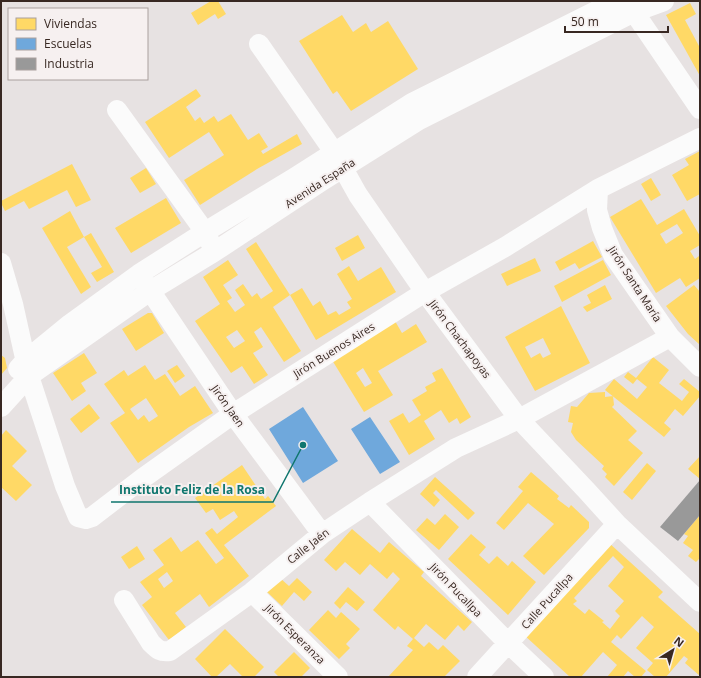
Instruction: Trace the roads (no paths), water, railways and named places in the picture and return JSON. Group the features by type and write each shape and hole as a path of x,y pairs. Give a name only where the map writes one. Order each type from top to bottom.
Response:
{"street":[{"name":"Avenida España","path":"1,407 27,368 214,252 339,160 412,103 616,1"},
{"name":"Avenida España","path":"1,389 27,368 70,324 139,274 294,178 339,160 419,120 632,7 664,1"},
{"path":"632,7 700,108"},
{"name":"Jirón Chachapoyas","path":"259,44 339,160 358,194 425,292 519,419 616,524 700,602"},
{"path":"117,110 205,232 214,252"},
{"name":"Jirón Buenos Aires","path":"27,368 65,486 78,517 86,519 92,517 143,478 233,414 425,292 505,247 598,189 700,138"},
{"name":"Jirón Santa María","path":"598,189 597,210 602,228 613,255 670,338 700,367"},
{"path":"1,263 4,280 13,304 27,368"},
{"name":"Jirón Jaen","path":"139,274 233,414 322,534"},
{"name":"Calle Jaén","path":"124,600 151,643 162,652 170,651 252,592 322,534 456,448 519,419 670,338"},
{"name":"Jirón Pucallpa","path":"370,502 508,643 544,677"},
{"name":"Calle Pucallpa","path":"477,677 616,524"},
{"name":"Jirón Esperanza","path":"252,592 338,677"}],"place":[{"name":"Instituto Feliz de la Rosa","path":"303,445"}]}
